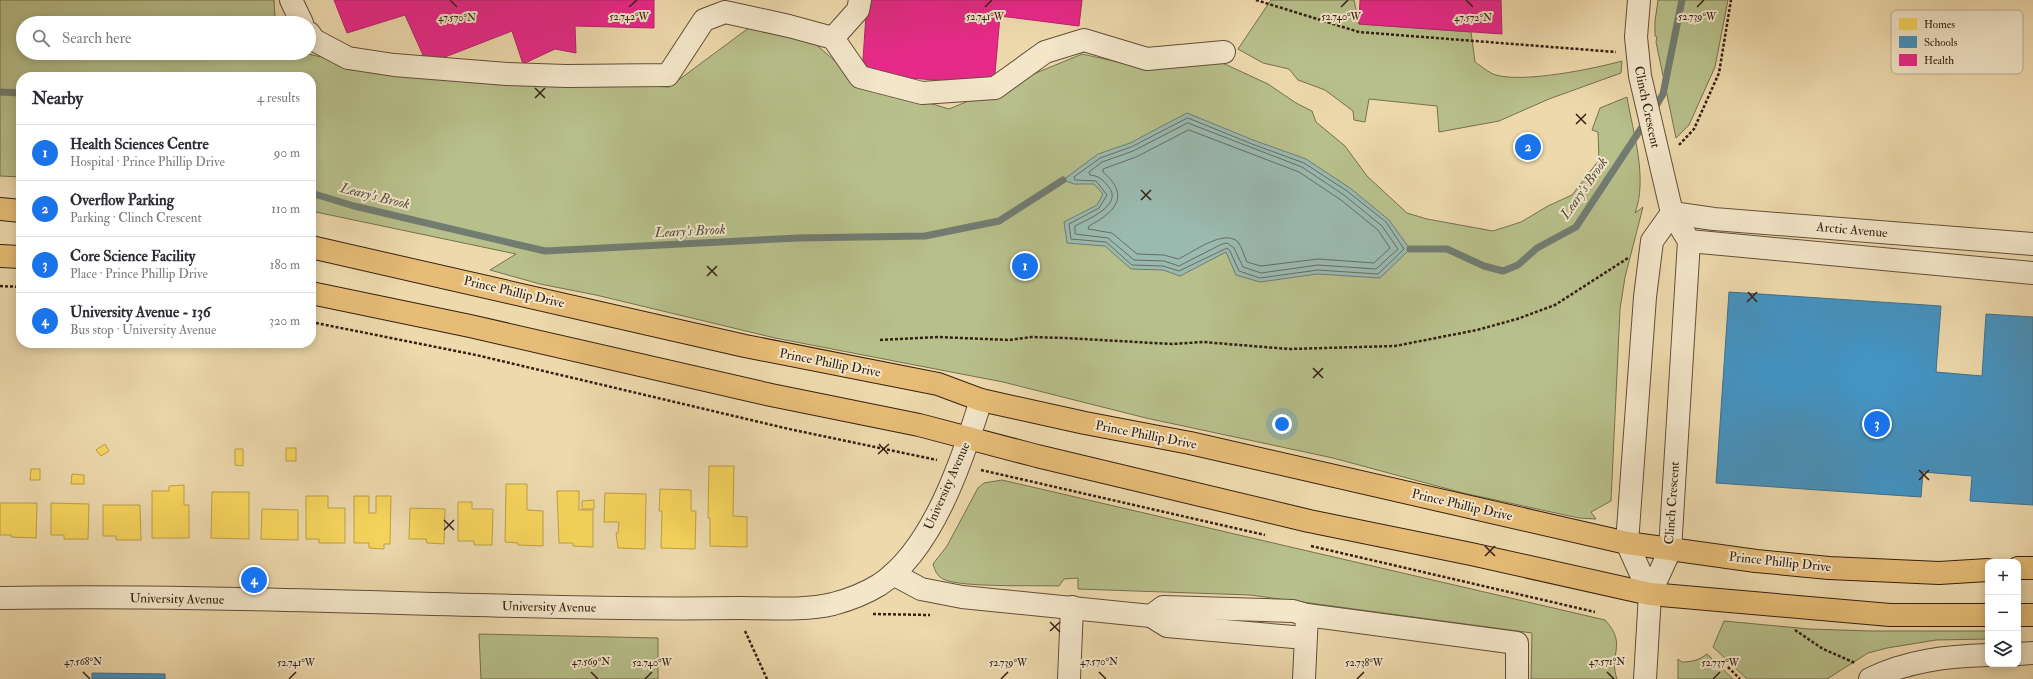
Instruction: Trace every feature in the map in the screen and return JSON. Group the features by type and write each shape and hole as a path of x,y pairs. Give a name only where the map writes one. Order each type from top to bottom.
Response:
{"main road":[{"path":"0,209 16,211"},
{"name":"Prince Phillip Drive","path":"316,247 746,346 938,384 981,400 1085,423 1197,445 1627,543 1670,550 1830,568 1938,573 1985,570"},
{"path":"0,256 16,257"},
{"path":"316,294 470,326 771,395 918,425 969,437 1037,456 1309,521 1471,554 1650,594 1890,615 1985,615"},
{"path":"2021,568 2033,568"},
{"path":"2021,615 2033,615"}],"street":[{"path":"291,0 299,16"},
{"path":"833,38 858,10 860,0"},
{"name":"Clinch Crescent","path":"1639,0 1636,54 1640,76 1666,150 1672,213 1689,241 1670,550 1650,594"},
{"path":"316,41 348,58 394,65 507,74 566,76 668,75 704,20 725,12 789,26 833,38 860,77 922,93 995,88 1045,52 1084,40 1147,59 1224,52"},
{"path":"1645,679 1650,594 1627,543 1645,297 1652,241 1672,213"},
{"name":"Arctic Avenue","path":"1672,213 1714,220 2033,244"},
{"name":"Arctic Avenue","path":"1689,241 2033,273"},
{"name":"University Avenue","path":"0,598 134,598 644,609 772,608 832,604 871,589 893,574 914,550 935,517 969,437 981,400"},
{"path":"893,574 921,589 962,597 1151,616 1167,626 1305,638"},
{"path":"1069,679 1072,607"},
{"path":"1151,616 1163,607 1293,611 1307,615 1517,643 1517,679"},
{"path":"1304,679 1307,615"},
{"path":"2021,654 2033,653"},
{"path":"1863,672 1888,670 1939,658 1985,655"}],"path":[{"path":"1256,0 1359,32 1636,54"},
{"path":"1666,150 1694,129 1719,73 1731,0"},
{"path":"880,340 938,337 1009,340 1032,337 1172,344 1203,342 1289,349 1395,346 1477,330 1517,319 1555,305 1633,254"},
{"path":"0,286 16,287"},
{"path":"316,323 476,355 789,429 916,456"},
{"path":"1792,627 1824,649 1863,672"},
{"path":"745,631 767,679"},
{"path":"1728,667 1740,679"}],"green space":[{"path":"0,0 274,0 275,16 16,16 16,60 316,60 316,56 392,73 669,87 750,27 812,41 859,82 949,109 1082,54 1127,64 1216,60 1268,84 1296,103 1312,111 1316,122 1345,146 1367,176 1407,213 1427,219 1493,231 1521,222 1548,206 1572,195 1599,160 1598,132 1592,130 1600,108 1627,97 1636,140 1640,170 1639,199 1635,213 1643,207 1625,277 1620,309 1611,501 1591,512 1596,519 1579,518 1463,493 1333,458 1146,418 1003,382 775,338 596,295 540,284 490,270 516,254 316,212 316,72 16,72 16,177 0,176"},
{"path":"1271,0 1354,0 1359,24 1471,32 1475,62 1496,75 1523,77 1559,74 1622,61 1621,73 1549,99 1499,121 1439,132 1437,106 1369,99 1365,122 1354,120 1353,111 1325,90 1298,80 1289,69 1263,63 1238,49"},
{"path":"1658,0 1728,0 1715,67 1689,125 1676,138 1656,42 1657,37 1655,36 1655,21"},
{"path":"1002,480 1605,620 1612,629 1617,643 1615,670 1617,679 1531,679 1532,633 1250,595 1078,589 1078,578 1064,579 1059,586 981,585 952,582 943,579 937,574 933,564 947,546 978,488 984,483"},
{"path":"1724,621 1809,629 1872,631 1985,631 1985,639 1936,640 1887,648 1868,653 1827,679 1747,679 1713,647"},
{"path":"479,634 658,638 658,679 481,679"},
{"path":"1707,654 1733,679 1678,679 1678,659 1682,662 1692,661"}],"water":[{"path":"1187,113 1253,140 1306,159 1350,188 1389,220 1410,249 1380,278 1317,274 1260,282 1236,275 1226,252 1180,276 1163,270 1131,269 1105,246 1067,243 1064,222 1097,205 1103,194 1094,184 1074,184 1063,180 1098,154 1130,143"}],"building: Homes":[{"path":"105,444 109,451 101,456 96,450"},
{"path":"286,448 296,448 296,461 286,461"},
{"path":"235,449 243,449 243,466 235,465"},
{"path":"709,466 734,466 733,516 747,517 747,547 710,546 710,518 708,518"},
{"path":"31,469 40,469 40,480 30,480"},
{"path":"72,474 84,475 84,484 71,484"},
{"path":"506,484 527,484 527,510 543,511 543,546 518,545 518,543 505,542"},
{"path":"184,485 184,505 189,505 189,538 152,538 152,491 169,491 169,486"},
{"path":"660,489 691,490 691,511 696,511 695,549 661,548 662,511 659,511"},
{"path":"557,491 579,491 579,510 593,510 593,547 573,546 573,543 559,543"},
{"path":"212,492 249,492 249,539 211,538"},
{"path":"605,493 646,494 645,549 618,548 616,533 618,533 619,522 604,522"},
{"path":"306,496 328,496 328,508 345,508 345,543 319,543 319,539 306,539"},
{"path":"354,496 369,496 369,513 376,513 376,496 391,496 390,544 384,544 384,549 369,548 369,543 354,543"},
{"path":"594,500 594,509 582,509 582,501"},
{"path":"458,502 472,502 472,509 493,509 492,545 474,545 474,541 458,541"},
{"path":"0,503 37,503 36,538 0,535"},
{"path":"51,503 89,504 88,539 64,539 64,535 51,535"},
{"path":"103,505 140,505 141,540 116,540 116,536 103,536"},
{"path":"410,508 445,509 444,544 427,543 426,539 409,539"},
{"path":"262,509 298,510 298,540 261,539"}],"building: Schools":[{"path":"1729,292 1941,306 1936,372 1982,376 1986,314 2033,317 2033,505 1970,501 1972,476 1923,472 1921,497 1716,483"},
{"path":"92,673 165,674 165,679 92,679"}],"building: Health":[{"path":"334,0 654,0 654,28 575,26 576,53 555,49 523,64 512,31 427,64 405,15 347,33"},
{"path":"867,0 1082,0 1079,26 1000,16 994,85 862,74"},
{"path":"1360,0 1501,0 1502,34 1359,24"}],"waterway":[{"name":"Leary's Brook","path":"1653,111 1663,94 1682,0"},
{"name":"Leary's Brook","path":"0,92 16,93"},
{"name":"Leary's Brook","path":"1410,249 1447,249 1484,266 1503,271 1518,265 1537,248 1576,227 1646,121"},
{"name":"Leary's Brook","path":"316,195 354,206 545,251 798,238 925,236 999,221 1063,180"}],"place":[{"name":"Overflow Parking","path":"1528,147"},
{"name":"Health Sciences Centre","path":"1025,266"},
{"name":"Core Science Facility","path":"1877,424"},
{"name":"University Avenue - 136","path":"254,580"}]}
